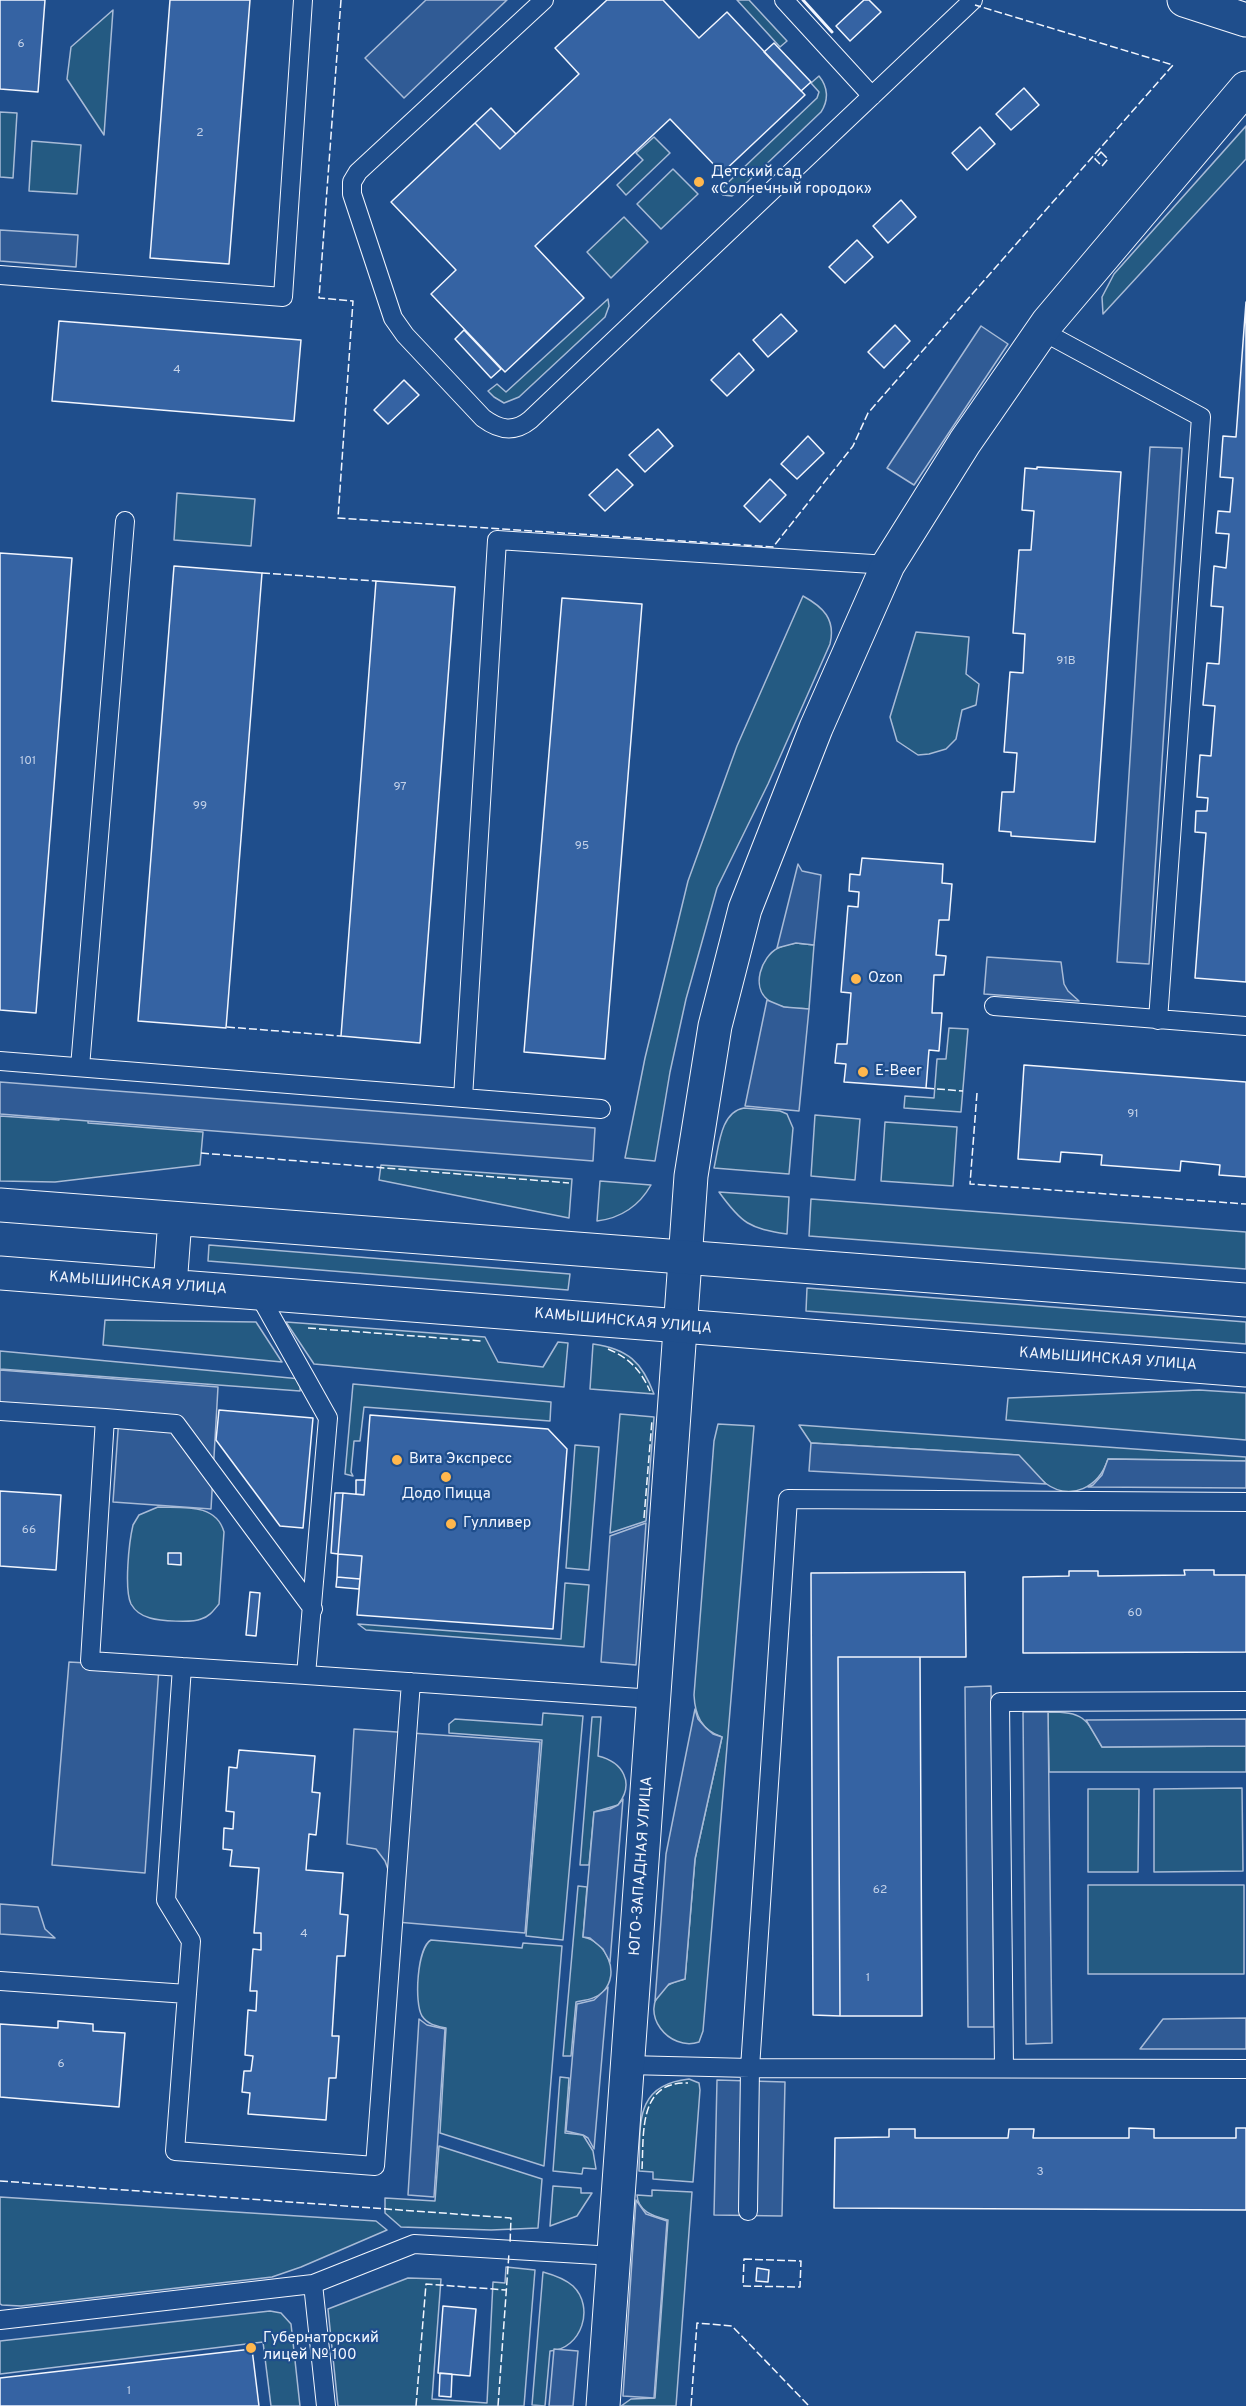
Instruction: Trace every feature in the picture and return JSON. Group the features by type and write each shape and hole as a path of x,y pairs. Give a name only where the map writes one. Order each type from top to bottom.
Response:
{"street":[{"path":"1184,0 1246,20"},
{"name":"ЮГО-ЗАПАДНАЯ УЛИЦА","path":"603,2406 691,1176 714,1026 745,909 816,728 888,566 965,442 1042,331 1157,191 1246,88"},
{"path":"0,1205 1246,1300"},
{"path":"170,1286 175,1219"},
{"name":"КАМЫШИНСКАЯ УЛИЦА","path":"0,1273 1246,1370"}],"lane":[{"path":"0,275 284,297 303,0"},
{"path":"544,0 358,172 352,182 352,194 393,318 405,335 476,411 495,427 509,430 521,427 530,420 973,0"},
{"path":"784,0 872,96"},
{"path":"1042,331 1201,417 1158,1020"},
{"path":"81,1067 125,521"},
{"path":"463,1098 497,540 888,566"},
{"path":"994,1006 1246,1026"},
{"path":"0,1061 601,1109"},
{"path":"258,1293 328,1418 306,1675"},
{"path":"0,1411 176,1424 313,1609"},
{"path":"105,1418 90,1661 654,1699"},
{"path":"748,2211 750,2068 788,1499 1246,1502"},
{"path":"182,1667 166,1900 191,1941 175,2151 375,2166 411,1682"},
{"path":"1004,2068 1000,1702 1246,1701"},
{"path":"0,1981 187,1994"},
{"path":"627,2065 750,2068 1246,2069"},
{"path":"0,2320 313,2284 414,2244 614,2256"},
{"path":"313,2284 326,2406"}],"shaded area":[{"path":"426,0 507,0 404,98 365,58"},
{"path":"737,0 749,0 787,41 780,47"},
{"path":"113,10 104,135 67,79 71,47"},
{"path":"819,76 826,94 821,112 736,193 732,196 723,195 719,191 817,98 819,92 811,83"},
{"path":"0,112 17,113 13,178 0,177"},
{"path":"1246,126 1246,159 1103,314 1102,297 1114,274"},
{"path":"654,137 670,153 626,195 617,185 643,160 636,153"},
{"path":"32,141 81,145 77,194 29,191"},
{"path":"673,169 698,194 661,229 637,204"},
{"path":"624,217 648,242 611,278 587,252"},
{"path":"0,230 78,235 76,267 0,261"},
{"path":"608,299 609,306 605,317 519,397 504,403 488,391 497,384 506,392"},
{"path":"981,326 1008,344 914,485 887,468"},
{"path":"1150,447 1182,448 1149,964 1117,962"},
{"path":"177,493 255,499 251,546 174,540"},
{"path":"803,596 822,609 826,615 831,628 830,644 768,784 717,888 686,999 670,1072 655,1161 625,1158 645,1058 688,881 737,746"},
{"path":"916,632 969,637 966,674 979,684 976,705 962,710 956,739 946,749 918,755 897,741 890,717"},
{"path":"798,864 802,871 821,875 814,945 796,943 777,948"},
{"path":"796,943 814,945 809,1009 777,1005 768,1000 760,988 760,972 767,958 780,947"},
{"path":"987,957 1061,962 1064,984 1079,1001 984,994"},
{"path":"767,1000 784,1007 809,1009 799,1111 745,1106"},
{"path":"949,1028 968,1029 961,1112 904,1108 905,1096 934,1098 937,1059 946,1059"},
{"path":"0,1082 595,1128 593,1161 0,1114"},
{"path":"62,1095 90,1098 88,1123 203,1132 200,1165 55,1182 0,1181 0,1116 59,1120"},
{"path":"744,1108 780,1111 787,1114 793,1128 789,1174 714,1168 725,1123 736,1111"},
{"path":"815,1115 860,1119 855,1180 811,1176"},
{"path":"885,1122 957,1127 953,1186 881,1181"},
{"path":"381,1165 572,1179 569,1218 379,1180"},
{"path":"600,1181 651,1185 629,1210 597,1221"},
{"path":"719,1192 789,1197 787,1234 747,1223"},
{"path":"811,1199 1246,1232 1246,1269 809,1236"},
{"path":"209,1245 570,1274 568,1290 208,1261"},
{"path":"807,1288 1246,1322 1246,1344 806,1311"},
{"path":"105,1320 256,1322 282,1362 103,1345"},
{"path":"286,1322 485,1337 498,1362 543,1367 558,1342 568,1343 564,1387 314,1364"},
{"path":"593,1344 616,1349 632,1359 639,1365 654,1394 590,1389"},
{"path":"0,1351 301,1379 300,1391 0,1369"},
{"path":"0,1370 218,1387 211,1509 113,1502 119,1417 0,1408"},
{"path":"353,1384 551,1402 550,1421 364,1407 360,1441 354,1441 351,1472 353,1476 345,1474"},
{"path":"1199,1390 1246,1393 1246,1440 1006,1420 1008,1398"},
{"path":"620,1414 654,1417 646,1521 610,1533"},
{"path":"718,1424 754,1426 703,2031 699,2042 688,2044 668,2036 660,2028 655,2019 654,2009 656,1999 663,1989 685,1979 695,1859 722,1737 709,1730 700,1721 694,1695 714,1441"},
{"path":"799,1425 1246,1457 1246,1461 1108,1459 1104,1469 1091,1484 1083,1489 1065,1491 1055,1489 1041,1480 1018,1455 811,1443"},
{"path":"811,1443 1019,1455 1046,1484 809,1471"},
{"path":"575,1445 599,1447 589,1570 566,1568"},
{"path":"1108,1459 1246,1461 1246,1488 1088,1487 1102,1475"},
{"path":"158,1507 188,1508 206,1512 214,1516 224,1532 219,1604 204,1618 184,1621 155,1619 142,1615 131,1604 128,1577 133,1525 139,1515"},
{"path":"646,1523 636,1665 601,1662 610,1536"},
{"path":"565,1583 589,1585 584,1647 366,1630 358,1624 561,1639"},
{"path":"69,1662 159,1667 145,1873 52,1865"},
{"path":"991,1686 994,2027 968,2027 965,1687"},
{"path":"695,1709 698,1719 706,1728 722,1737 695,1859 685,1979 669,1984 655,2001 666,1854"},
{"path":"1023,1712 1048,1712 1052,2043 1026,2044"},
{"path":"1048,1712 1069,1713 1082,1718 1092,1729 1102,1747 1246,1746 1246,1772 1049,1772"},
{"path":"543,1713 583,1716 563,1940 526,1936 542,1740 449,1733 449,1724 455,1719 542,1725"},
{"path":"592,1717 601,1717 598,1756 620,1768 626,1781 626,1789 618,1805 594,1812 589,1865 580,1865"},
{"path":"1246,1719 1246,1746 1102,1747 1086,1720"},
{"path":"354,1729 540,1742 525,1933 385,1921 389,1872 385,1861 376,1849 347,1844"},
{"path":"1242,1788 1243,1871 1154,1872 1154,1789"},
{"path":"1088,1789 1139,1789 1138,1872 1088,1872"},
{"path":"623,1799 610,1962 603,1949 590,1938 583,1937 594,1812 610,1809"},
{"path":"1088,1885 1244,1885 1244,1974 1088,1974"},
{"path":"578,1886 587,1887 583,1937 591,1940 604,1951 611,1967 611,1976 603,1992 590,1999 576,2002 571,2056 563,2056"},
{"path":"0,1904 38,1907 45,1929 55,1938 0,1934"},
{"path":"431,1940 522,1948 523,1943 562,1946 544,2166 440,2133 446,2028 433,2025 424,2019 418,2000 420,1964 426,1945"},
{"path":"608,1987 594,2149 588,2138 566,2131 577,2004 594,2000"},
{"path":"1246,2018 1246,2049 1140,2049 1163,2019"},
{"path":"419,2019 427,2025 445,2029 434,2197 408,2195"},
{"path":"560,2077 569,2078 565,2133 583,2135 593,2151 596,2169 583,2168 582,2174 553,2171"},
{"path":"689,2079 699,2083 700,2090 693,2182 653,2179 653,2172 639,2171 643,2111 657,2090 671,2083"},
{"path":"717,2080 785,2082 782,2216 714,2215"},
{"path":"439,2146 542,2179 538,2228 491,2230 401,2227 385,2213 385,2198 435,2201"},
{"path":"553,2186 581,2188 581,2193 592,2193 577,2216 550,2226"},
{"path":"652,2190 692,2192 676,2406 621,2406 631,2399 655,2398 668,2220 657,2217 640,2206 637,2195 652,2196"},
{"path":"0,2197 376,2221 387,2230 272,2277 21,2306 2,2305 0,2304"},
{"path":"636,2200 646,2214 667,2221 654,2398 623,2396"},
{"path":"506,2267 535,2270 524,2406 338,2406 328,2309 408,2278 441,2279 432,2399 487,2403 493,2282 505,2283"},
{"path":"543,2272 573,2286 580,2295 584,2315 582,2326 570,2343 550,2351 545,2406 532,2405"},
{"path":"270,2311 281,2313 291,2324 300,2406 271,2406 263,2342 0,2374 0,2341"},
{"path":"554,2349 578,2351 573,2406 549,2406"}],"building":[{"path":"0,0 45,0 38,92 0,89"},
{"path":"170,0 250,0 229,264 150,258"},
{"path":"607,0 663,0 699,38 727,12 805,95 722,173 670,119 535,246 584,298 505,372 431,294 456,270 391,202 475,123 500,149 579,74 555,48"},
{"path":"864,0 869,0 881,12 850,41 836,26"},
{"path":"774,43 811,82 801,91 764,52"},
{"path":"1024,88 1039,105 1011,130 996,114"},
{"path":"491,108 516,134 500,149 475,123"},
{"path":"980,127 995,144 967,170 952,153"},
{"path":"901,200 916,217 888,243 873,226"},
{"path":"857,240 873,257 845,283 829,267"},
{"path":"1246,302 1246,982 1195,978 1206,833 1195,832 1196,811 1207,811 1208,798 1197,797 1200,755 1211,756 1215,706 1203,705 1207,663 1219,664 1223,607 1211,606 1214,566 1226,568 1229,534 1216,533 1218,511 1230,512 1233,478 1220,477 1223,436 1236,437"},
{"path":"781,314 797,331 768,357 753,340"},
{"path":"59,321 301,340 294,421 52,401"},
{"path":"895,325 910,341 884,368 868,352"},
{"path":"464,330 501,369 491,378 455,339"},
{"path":"739,353 754,370 727,396 711,380"},
{"path":"404,380 419,395 388,424 374,410"},
{"path":"658,429 673,446 645,472 629,455"},
{"path":"808,436 824,453 797,479 781,464"},
{"path":"1037,467 1121,472 1095,842 1011,836 1011,832 999,831 1002,792 1014,792 1017,753 1004,752 1010,672 1023,673 1025,634 1013,633 1019,550 1031,550 1034,511 1022,510 1025,468 1037,469"},
{"path":"617,469 633,485 605,511 589,495"},
{"path":"770,479 786,495 760,522 744,506"},
{"path":"0,553 72,558 36,1013 0,1010"},
{"path":"174,566 262,573 226,1028 138,1021"},
{"path":"376,581 455,587 420,1043 341,1036"},
{"path":"562,598 642,604 605,1059 524,1052"},
{"path":"862,858 943,864 942,883 952,884 949,920 939,920 936,955 946,956 944,975 934,975 932,1013 942,1013 939,1051 929,1050 926,1088 844,1082 846,1064 835,1063 837,1044 847,1044 851,993 841,992 848,906 858,907 859,892 849,891 850,874 860,875"},
{"path":"1024,1065 1246,1082 1246,1177 1219,1175 1220,1165 1181,1161 1180,1171 1101,1165 1102,1155 1061,1152 1060,1162 1018,1159"},
{"path":"219,1410 313,1418 303,1528 280,1526 216,1440"},
{"name":"Гулливер","path":"370,1415 548,1429 567,1449 553,1629 357,1615 362,1556 338,1554 343,1493 364,1495"},
{"path":"356,1480 365,1480 364,1495 356,1494"},
{"path":"0,1491 61,1495 56,1570 0,1566"},
{"path":"335,1493 343,1493 338,1554 331,1553"},
{"path":"168,1553 181,1553 181,1565 168,1564"},
{"path":"338,1554 362,1556 360,1579 337,1577"},
{"path":"1184,1570 1214,1570 1214,1575 1246,1575 1246,1652 1023,1653 1023,1577 1069,1576 1069,1571 1098,1571 1098,1576 1185,1575"},
{"path":"965,1572 966,1657 838,1657 840,2016 813,2015 811,1573"},
{"path":"337,1577 360,1579 359,1589 336,1587"},
{"path":"250,1592 260,1593 256,1636 246,1635"},
{"path":"838,1657 920,1657 922,2016 840,2016"},
{"path":"239,1750 315,1756 312,1792 320,1793 316,1835 309,1834 306,1870 343,1873 340,1914 348,1915 345,1956 337,1956 332,2036 339,2036 336,2078 329,2078 326,2120 248,2114 250,2093 242,2092 244,2071 251,2071 253,2056 245,2055 248,2010 256,2011 257,1991 250,1991 253,1949 261,1950 261,1933 254,1933 259,1868 230,1866 232,1850 223,1849 224,1828 233,1829 234,1812 226,1811 229,1767 237,1768"},
{"path":"58,2021 93,2024 93,2031 125,2033 119,2107 0,2097 0,2024 58,2028"},
{"path":"1129,2128 1154,2129 1154,2138 1236,2138 1236,2128 1246,2128 1246,2210 834,2208 835,2138 889,2137 889,2129 915,2129 915,2138 1008,2138 1009,2129 1034,2129 1033,2138 1129,2138"},
{"path":"757,2268 769,2270 768,2282 756,2281"},
{"path":"443,2306 476,2309 470,2376 438,2373"},
{"path":"252,2349 259,2406 0,2406 0,2378"},
{"path":"440,2373 452,2374 451,2397 439,2396"}],"fence":[{"path":"341,0 319,298 353,301 338,518 773,547 853,446 868,413 1173,65 975,5"},
{"path":"1101,152 1108,159 1102,166 1095,159 1101,152"},
{"path":"262,573 376,581"},
{"path":"227,1027 341,1036"},
{"path":"926,1088 963,1091"},
{"path":"977,1093 970,1184 1246,1204"},
{"path":"201,1153 569,1183"},
{"path":"308,1328 481,1341"},
{"path":"608,1349 633,1365 650,1391"},
{"path":"644,1518 652,1420"},
{"path":"642,2169 644,2126 652,2100 660,2091 672,2085 688,2083"},
{"path":"0,2181 511,2218 510,2244"},
{"path":"498,2406 509,2253"},
{"path":"744,2259 801,2261 800,2287 743,2286 744,2259"},
{"path":"416,2406 426,2284 506,2290"},
{"path":"691,2406 697,2323 732,2326 809,2406"}],"wall":[{"path":"803,0 832,32"}],"place":[{"name":"Детский сад «Солнечный городок»","path":"699,182"},
{"name":"Ozon","path":"856,979"},
{"name":"E-Beer","path":"863,1072"},
{"name":"Вита Экспресс","path":"397,1460"},
{"name":"Додо Пицца","path":"446,1477"},
{"name":"Гулливер","path":"451,1524"},
{"name":"Губернаторский лицей № 100","path":"251,2348"}]}
